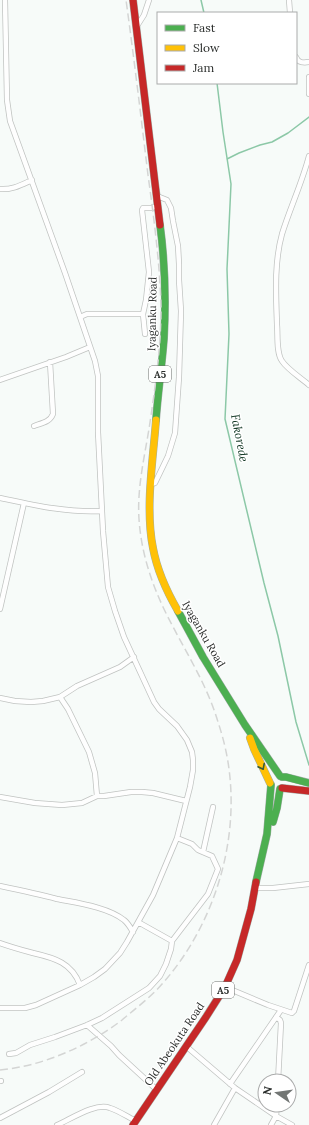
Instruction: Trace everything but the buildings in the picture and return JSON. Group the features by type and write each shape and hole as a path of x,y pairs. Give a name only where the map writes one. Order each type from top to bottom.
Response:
{"main road":[{"name":"Iyaganku Road","path":"133,0 164,255 164,338 151,484 151,536 162,578 169,595 204,657 246,725 275,770 281,776"},
{"name":"Iyaganku Road","path":"246,725 254,748 271,784"},
{"path":"309,783 276,775 272,777 271,784 276,789 281,788 309,791"},
{"path":"281,776 284,783 281,788"},
{"name":"Old Abeokuta Road","path":"134,1123 187,1046 225,987 237,960 251,909 267,834 271,784"},
{"name":"Old Abeokuta Road","path":"267,834 273,823 281,788"}],"street":[{"path":"0,1008 36,1006 94,977 105,969 120,953 153,896 177,838 193,770 192,752 189,744 177,726 154,702 124,636 109,594 102,511 98,432 98,376 95,361 66,273 12,128 8,112 6,84 5,0"},
{"path":"136,27 144,15 149,0"},
{"path":"289,0 290,12"},
{"path":"297,59 299,62 302,63 309,62"},
{"path":"309,77 309,94"},
{"path":"309,156 282,235 278,256 276,295 278,342 281,360 309,385"},
{"path":"0,189 15,188 32,180"},
{"path":"151,484 155,483 159,477 168,456 175,433 179,377 181,311 178,246 171,208 167,200 157,196"},
{"path":"146,334 143,314 146,300 148,272 142,210 143,208 152,208 158,205"},
{"path":"80,317 87,314 143,314"},
{"path":"0,380 90,347"},
{"path":"34,426 48,420 53,414 50,362"},
{"path":"0,498 75,511 102,511"},
{"path":"0,610 1,599 24,503"},
{"path":"0,698 31,702 60,697 77,686 120,667 134,657"},
{"path":"60,697 68,709 89,752 95,773 97,796"},
{"path":"0,797 35,803 62,805 82,803 97,796 142,792 169,796 186,801"},
{"path":"203,852 213,807"},
{"path":"9,1054 16,1053 30,1045 55,1038 102,1018 149,988 160,976 166,964 172,941 208,894 218,869 212,856 198,850 192,844 177,838"},
{"path":"255,888 273,888 309,884"},
{"path":"0,886 43,894 116,914 129,925 133,932"},
{"path":"138,922 172,941"},
{"path":"0,944 51,957 60,961 74,973 80,985"},
{"path":"225,987 292,1013 294,1011 309,965"},
{"path":"230,1084 281,1010"},
{"path":"276,1017 281,1023 278,1073"},
{"path":"87,1025 157,1090"},
{"path":"187,1046 235,1088 292,1125"},
{"path":"0,1118 49,1092 82,1072"},
{"path":"214,1125 235,1088"},
{"path":"57,1125 91,1109 104,1106 110,1107 134,1123"},
{"path":"271,1125 276,1113"}],"waterway":[{"name":"Fakorede","path":"201,0 204,12"},
{"name":"Fakorede","path":"217,84 231,184 227,269 229,334 225,419 278,636 296,722 309,765"},
{"path":"227,159 260,145 272,142 288,133 309,117"}],"railway":[{"path":"0,1070 16,1068 49,1059 95,1038 122,1020 163,983 181,961 196,936 208,910 226,855 230,826 231,798 229,769 220,728 207,692 158,596 150,575 140,531 140,485 157,368 161,308 154,225 126,0"}],"traffic: fast":[{"path":"156,420 164,338 165,310 165,281 160,225"},
{"path":"178,611 203,657 245,725 280,776"},
{"path":"282,777 309,783"},
{"path":"256,882 267,834 271,785"},
{"path":"273,822 280,789"}],"traffic: slow":[{"path":"156,420 150,484 151,533 153,548 160,573 166,589 178,611"},
{"path":"250,738 270,783"}],"traffic: jam":[{"path":"133,0 160,225"},
{"path":"282,788 309,791"},
{"path":"133,1125 225,987 237,960 251,909 256,882"}]}
